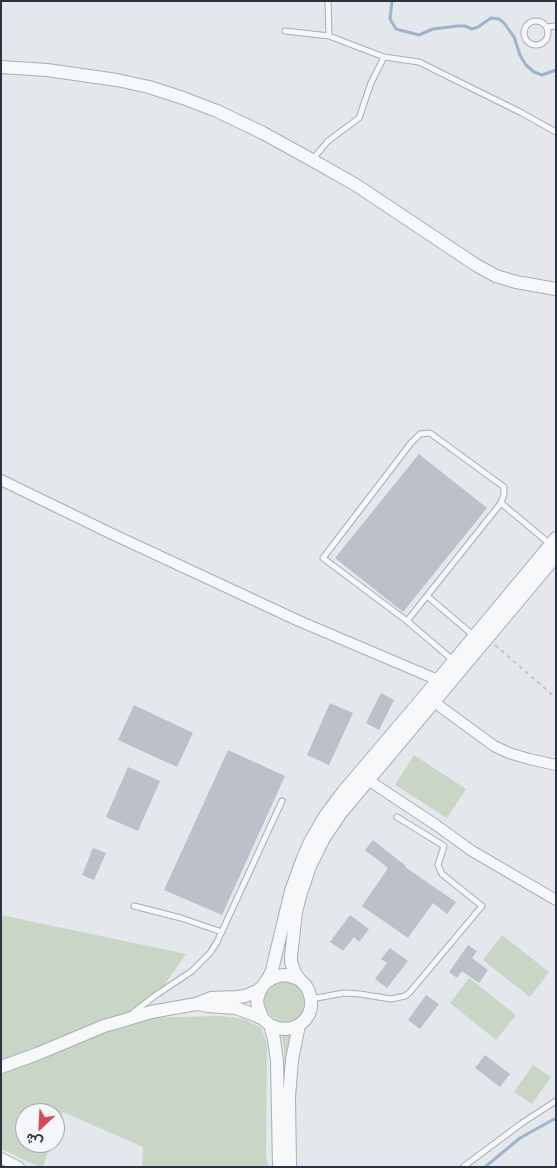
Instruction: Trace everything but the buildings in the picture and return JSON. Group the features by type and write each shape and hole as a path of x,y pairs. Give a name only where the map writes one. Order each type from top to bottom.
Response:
{"street":[{"path":"1,67 47,70 117,80 149,87 217,111 263,133 356,185 496,276 516,282 556,289"},
{"path":"1,480 119,538 299,621 438,680"},
{"path":"278,1167 277,1061 274,1039 258,1007 257,1000 274,965 291,891 303,858 317,829 343,792 438,680 458,664 481,640 554,547"},
{"path":"196,1004 236,1008 255,1015 277,1028 292,1028 305,1020 309,1014 311,1000 306,986 293,968 291,956 296,912 305,881 317,851 341,814 434,702 458,664"},
{"path":"434,702 494,746 509,753 556,765"},
{"path":"368,780 472,851 556,900"},
{"path":"1,1066 37,1054 104,1026 151,1012 196,1004 211,998 244,996 257,991 271,979 278,976 293,977 300,980"},
{"path":"290,1167 288,1097 292,1060 299,1025"},
{"path":"1,1158 19,1167"}],"lane":[{"path":"328,1 328,36"},
{"path":"546,27 548,35 541,44 533,45 526,40 524,32 528,25 536,22 546,27 556,26"},
{"path":"285,31 328,36 384,57 419,62 556,132"},
{"path":"312,160 328,141 359,118 371,83 384,57"},
{"path":"407,621 501,503 504,494 504,487 430,434 420,434 411,443 324,558 407,621 458,664"},
{"path":"501,503 554,547"},
{"path":"427,596 481,640"},
{"path":"125,1020 156,995 192,971 210,953 222,932 282,802"},
{"path":"311,1000 344,993 391,999 405,996 482,906 442,874 438,865 444,846 397,817"},
{"path":"134,906 181,918 222,932"},
{"path":"463,1167 522,1123 556,1101"}],"path":[{"path":"481,640 556,698"}],"green space":[{"path":"414,755 466,789 447,818 395,785"},
{"path":"1,915 186,954 159,993 136,1018 221,1016 244,1019 261,1028 267,1044 266,1156 269,1167 142,1167 143,1147 65,1113 65,1103 15,1103 15,1153 48,1153 43,1167 39,1167 1,1149"},
{"path":"502,935 549,972 530,997 483,960"},
{"path":"469,978 516,1015 496,1040 450,1003"},
{"path":"292,981 304,991 306,1007 295,1020 279,1021 266,1010 265,994 269,987 276,982"},
{"path":"292,1035 285,1078 282,1036"},
{"path":"533,1065 551,1077 532,1104 514,1092"}],"waterway":[{"path":"392,1 390,19 396,29 419,35 433,29 458,26 472,29 491,18 499,19 514,37 520,55 526,65 534,72 542,75 556,70"},
{"path":"485,1167 520,1138 556,1118"}]}
